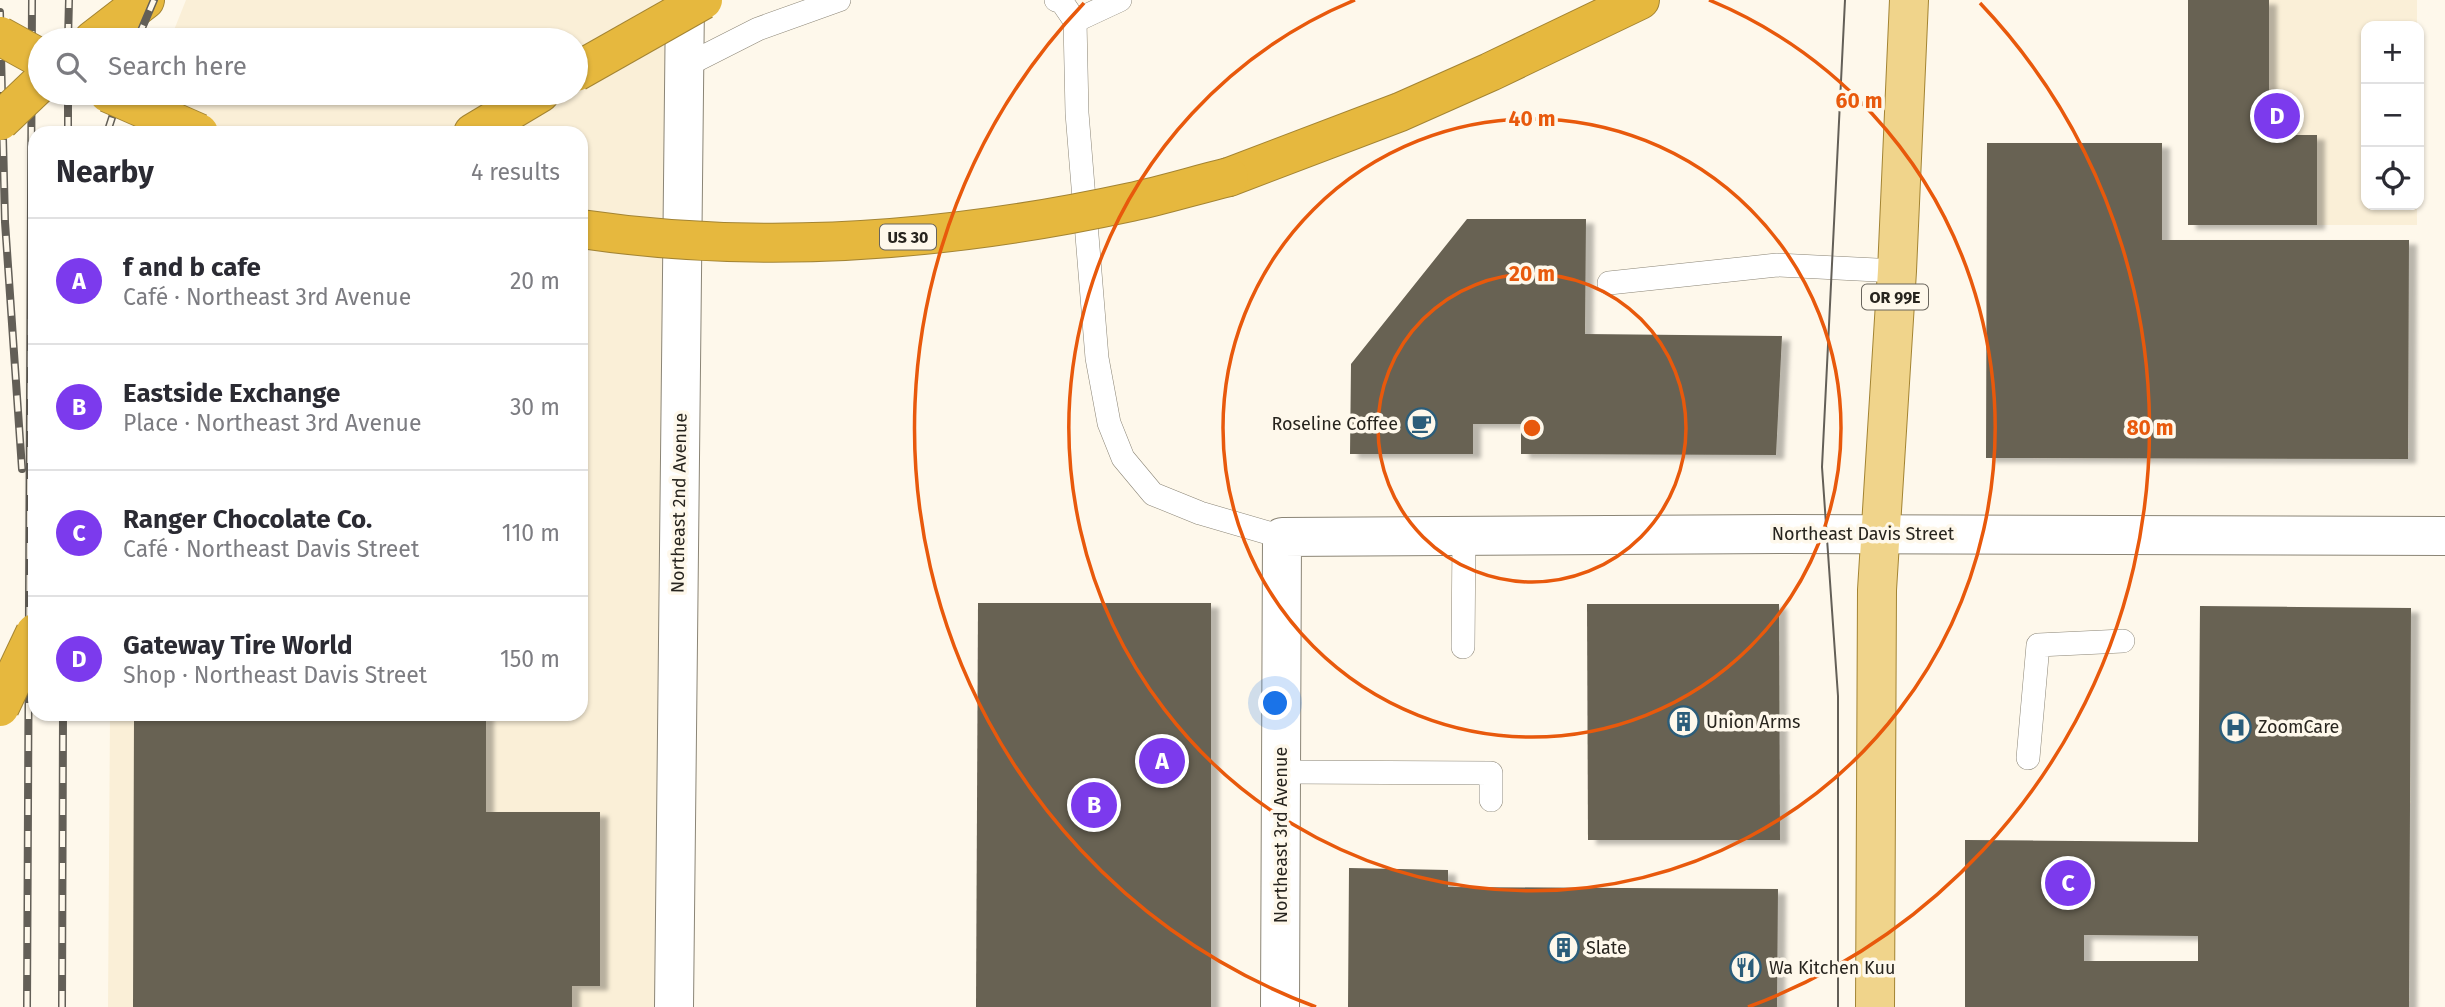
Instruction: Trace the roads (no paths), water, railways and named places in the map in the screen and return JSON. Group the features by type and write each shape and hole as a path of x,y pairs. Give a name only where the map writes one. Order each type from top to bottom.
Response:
{"highway":[{"path":"109,28 145,0"},
{"path":"588,65 703,0"},
{"name":"US 30","path":"588,230 681,239 865,241 954,233 1133,202 1229,177 1400,112 1640,0"},
{"path":"0,36 28,51"},
{"path":"0,121 28,94"},
{"path":"135,105 183,126"},
{"path":"485,126 520,105"},
{"path":"0,707 28,649"}],"main road":[{"name":"OR 99E","path":"1875,1007 1877,590 1897,271 1909,0"}],"street":[{"name":"Northeast 2nd Avenue","path":"674,1007 685,0"},
{"name":"Northeast Davis Street","path":"1282,537 1882,534 2445,536"},
{"name":"Northeast 3rd Avenue","path":"1280,1007 1282,537"}],"lane":[{"path":"685,66 758,29 839,0"},
{"path":"1056,0 1062,2 1076,21 1077,113 1097,358 1109,423 1123,458 1153,494 1200,513 1282,537"},
{"path":"1076,21 1121,0"},
{"path":"1609,283 1777,264 1897,271"},
{"path":"1464,535 1464,647"},
{"path":"2028,758 2038,645 2123,641"},
{"path":"1281,772 1491,773 1491,800"}],"tram line":[{"path":"1838,1007 1838,696 1822,467 1845,0"}],"railway":[{"path":"32,0 32,28"},
{"path":"68,28 69,0"},
{"path":"142,28 154,0"},
{"path":"0,12 5,222 22,469"},
{"path":"31,105 31,126"},
{"path":"68,105 68,126"},
{"path":"109,126 116,105"},
{"path":"27,1007 28,721"},
{"path":"62,1007 63,721"}],"place":[{"name":"Gateway Tire World","path":"2277,116"},
{"name":"Roseline Coffee","path":"1421,424"},
{"name":"Union Arms","path":"1683,722"},
{"name":"ZoomCare","path":"2235,727"},
{"name":"f and b cafe","path":"1162,761"},
{"name":"Eastside Exchange","path":"1094,805"},
{"name":"Ranger Chocolate Co.","path":"2068,883"},
{"name":"Slate","path":"1563,948"},
{"name":"Wa Kitchen Kuu","path":"1746,968"}]}
